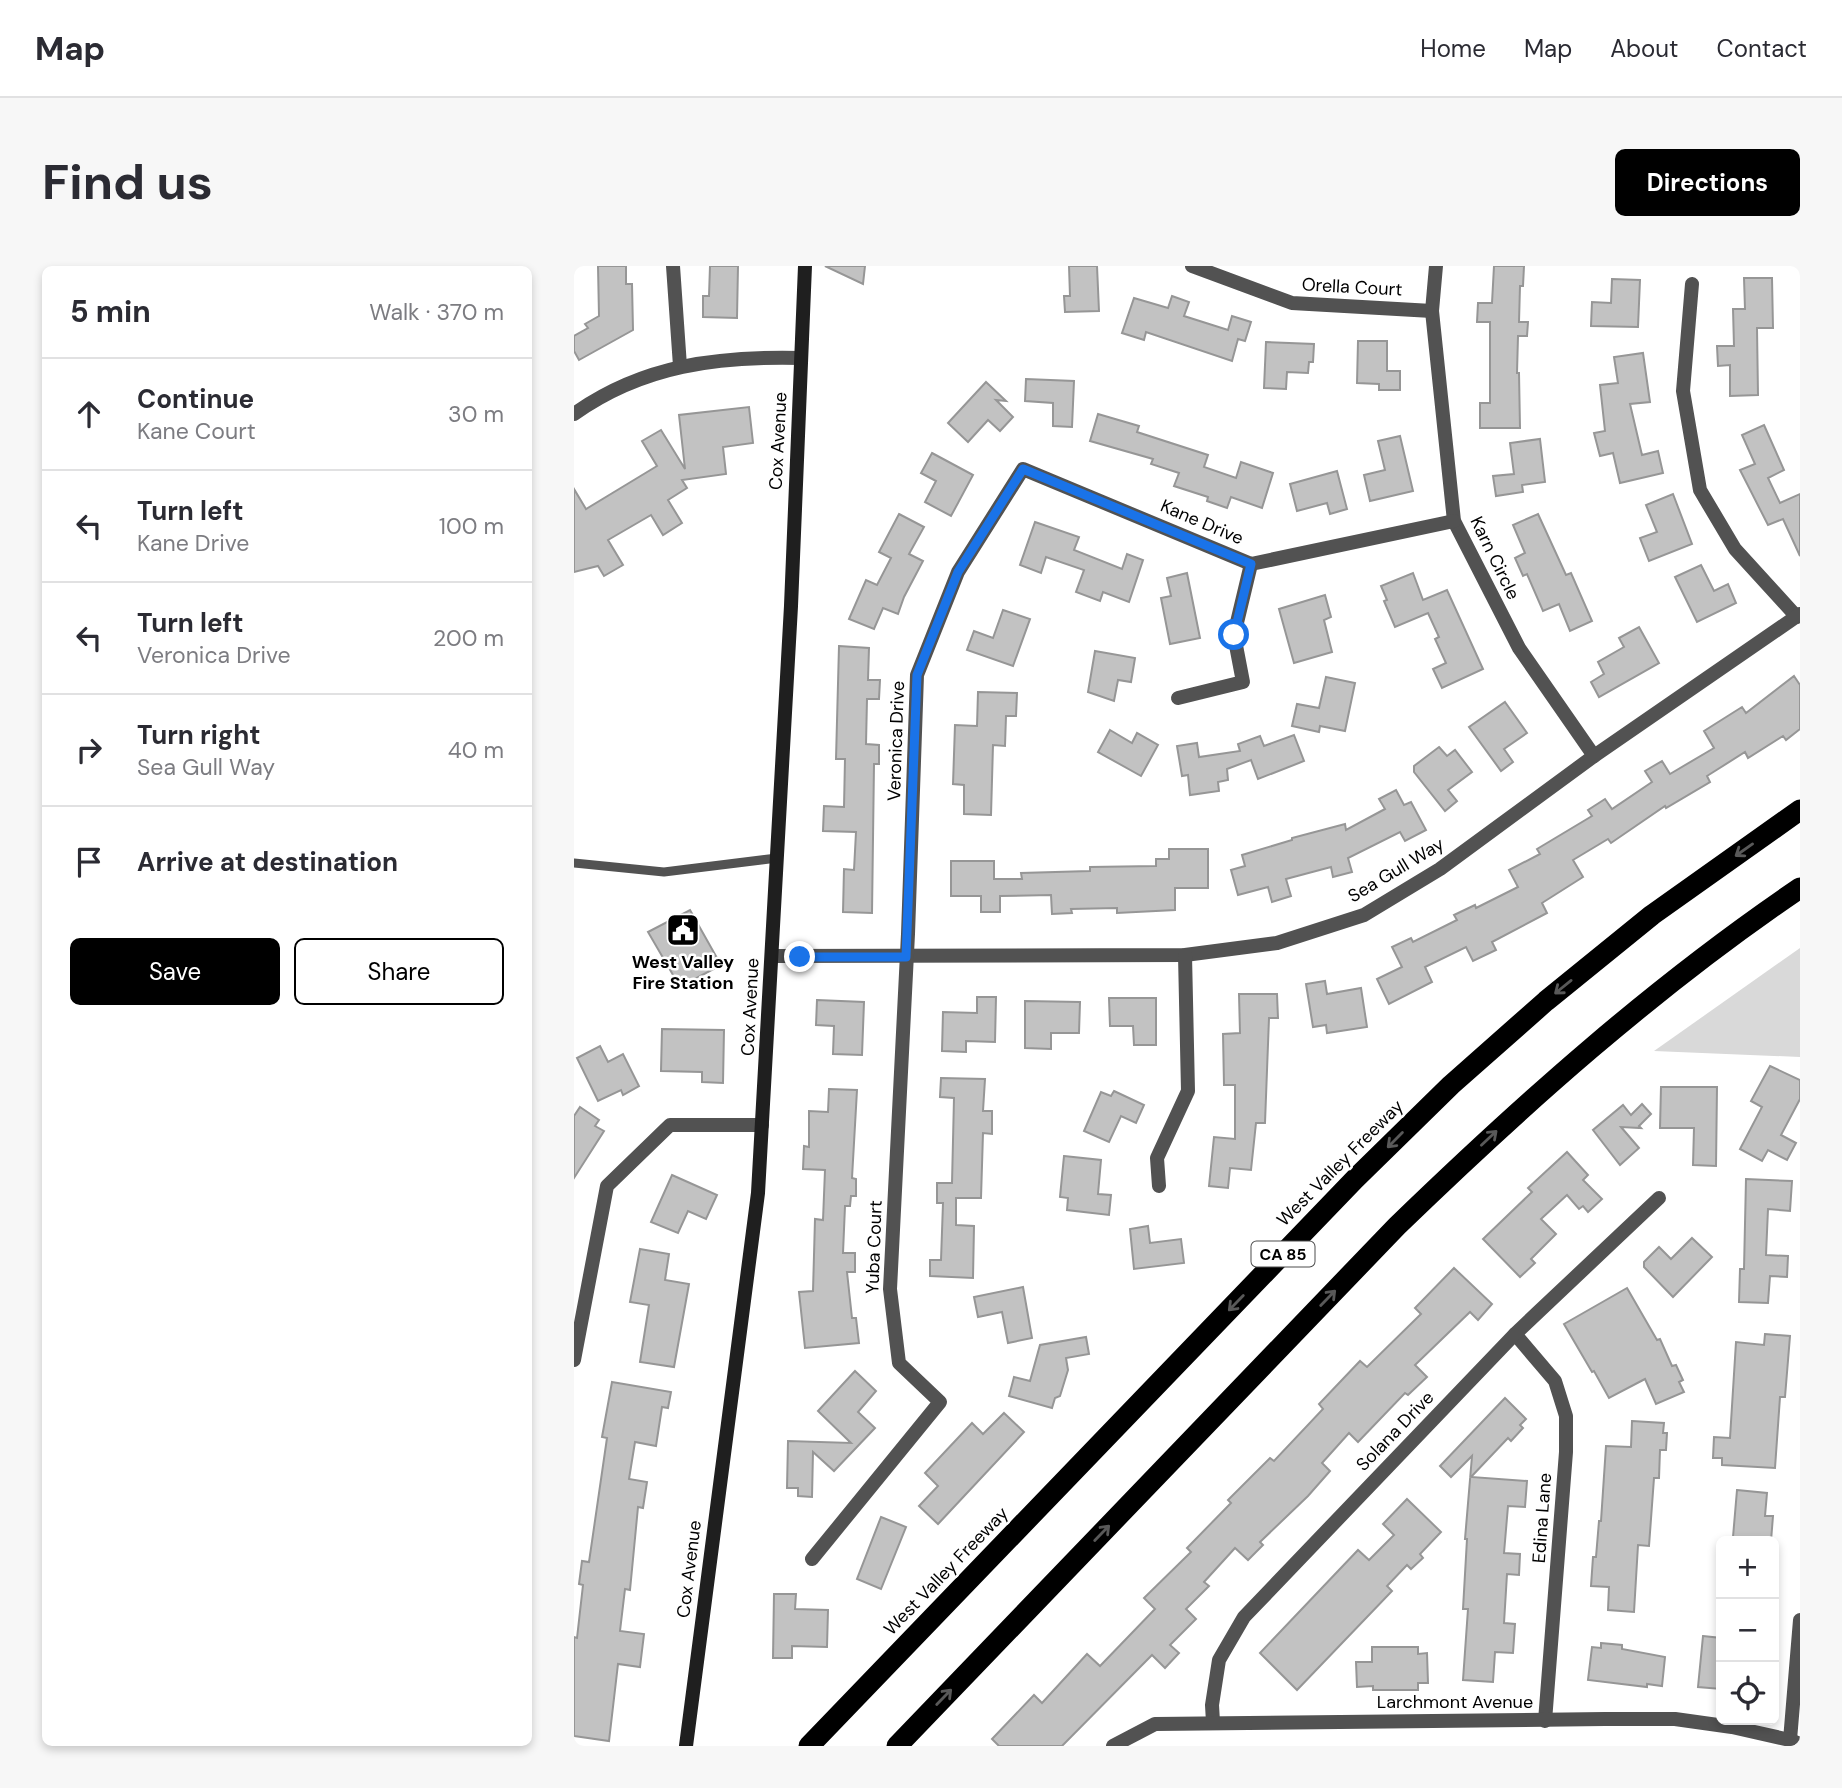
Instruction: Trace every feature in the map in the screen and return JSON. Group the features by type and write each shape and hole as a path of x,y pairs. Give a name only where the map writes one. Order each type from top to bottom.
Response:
{"highway":[{"name":"West Valley Freeway","path":"809,1746 1355,1179 1451,1086 1546,1001 1652,915 1800,810"},
{"path":"897,1746 1387,1236 1484,1143 1588,1049 1728,939 1800,888"}],"main road":[{"name":"Cox Avenue","path":"685,1746 758,1192 805,266"}],"street":[{"path":"673,266 680,366"},
{"name":"Orella Court","path":"1192,266 1293,303 1432,311"},
{"name":"Karn Circle","path":"1436,266 1432,311 1454,520 1518,648 1594,756"},
{"path":"1692,284 1683,391 1700,490 1735,549 1799,615"},
{"path":"574,414 628,384 680,366 722,359 801,358"},
{"name":"Kane Drive","path":"1023,469 1251,564 1454,520"},
{"name":"Veronica Drive","path":"906,957 917,675 958,572 1023,469"},
{"path":"1178,698 1243,682 1234,635 1251,564"},
{"name":"Sea Gull Way","path":"772,956 1185,955 1278,943 1364,915 1440,869 1594,756 1799,615"},
{"path":"1159,1186 1157,1158 1188,1091 1185,955"},
{"name":"Yuba Court","path":"812,1559 940,1402 899,1363 890,1289 906,957"},
{"path":"574,1360 607,1186 670,1125 762,1125"},
{"name":"Solana Drive","path":"1213,1722 1212,1705 1219,1660 1244,1617 1515,1334 1659,1198"},
{"name":"Edina Lane","path":"1515,1334 1555,1381 1566,1416 1566,1452 1545,1721"},
{"path":"1795,1742 1800,1620"},
{"name":"Larchmont Avenue","path":"1113,1746 1116,1742 1155,1724 1675,1719 1732,1727 1795,1742"}],"lane":[{"path":"574,863 664,872 777,858"}],"shaded area":[{"path":"1800,948 1800,1057 1654,1051"}],"building":[{"path":"598,266 626,266 626,284 632,284 633,330 579,360 574,351 574,336 588,328 585,324 599,316"},
{"path":"710,266 738,266 737,318 703,317 703,296 709,296"},
{"path":"825,266 865,266 863,284"},
{"path":"1069,266 1097,266 1099,311 1065,312 1064,296 1070,296"},
{"path":"1494,266 1524,266 1523,286 1520,286 1519,322 1528,322 1527,336 1518,336 1520,428 1480,428 1480,403 1490,403 1490,322 1477,322 1478,303 1492,303"},
{"path":"1744,278 1772,278 1773,328 1757,328 1758,395 1730,396 1730,365 1718,366 1717,346 1734,346 1733,309 1745,309"},
{"path":"1612,279 1640,280 1638,327 1591,326 1592,302 1611,303"},
{"path":"1172,296 1189,302 1184,316 1228,330 1232,316 1251,322 1245,341 1238,339 1232,361 1146,332 1144,340 1122,333 1134,298 1168,308"},
{"path":"1358,341 1387,341 1387,371 1400,371 1400,390 1379,390 1379,384 1357,383"},
{"path":"1266,342 1314,344 1313,362 1309,362 1308,373 1287,372 1286,389 1264,388"},
{"path":"1643,353 1650,402 1630,404 1642,455 1658,451 1663,473 1620,483 1613,453 1600,456 1594,433 1605,431 1600,385 1618,383 1614,357"},
{"path":"1026,379 1074,381 1072,427 1053,426 1053,403 1025,401"},
{"path":"986,382 1006,401 996,400 1013,417 1000,431 988,420 968,442 948,423"},
{"path":"749,407 753,443 723,447 726,474 682,480 687,488 668,500 682,523 663,535 651,515 608,540 623,565 604,576 598,566 574,572 574,489 586,509 657,466 642,441 661,430 685,469 679,415"},
{"path":"1098,414 1139,426 1137,432 1208,455 1204,467 1236,478 1241,462 1273,473 1262,508 1231,497 1227,508 1207,501 1208,497 1174,486 1179,473 1151,464 1153,459 1090,441"},
{"path":"1764,425 1784,470 1768,478 1780,503 1800,494 1800,556 1783,519 1768,525 1740,470 1755,464 1742,435"},
{"path":"1400,436 1413,491 1370,501 1364,475 1385,470 1378,441"},
{"path":"1540,439 1545,482 1522,485 1523,492 1496,496 1493,476 1514,474 1510,443"},
{"path":"932,453 973,475 951,516 925,502 936,481 921,473"},
{"path":"1337,471 1347,509 1330,514 1327,503 1297,511 1290,484"},
{"path":"1673,494 1692,544 1649,561 1640,538 1657,532 1646,505"},
{"path":"899,514 924,527 909,554 923,561 898,614 883,608 874,629 849,619 866,580 877,585 891,558 879,552"},
{"path":"1538,514 1566,575 1571,573 1592,621 1570,631 1559,604 1543,611 1527,574 1523,576 1515,558 1525,553 1513,525"},
{"path":"1035,522 1079,537 1074,550 1122,569 1127,554 1143,560 1129,602 1103,592 1100,601 1076,592 1084,570 1046,557 1041,573 1020,565"},
{"path":"1701,565 1714,591 1728,584 1736,603 1697,622 1675,577"},
{"path":"1187,573 1200,638 1170,644 1161,598 1171,596 1167,578"},
{"path":"1413,573 1423,600 1447,590 1483,669 1442,688 1433,669 1446,663 1435,639 1439,637 1428,613 1395,627 1381,586"},
{"path":"1325,595 1331,617 1324,620 1332,652 1294,663 1279,609"},
{"path":"1003,610 1030,619 1013,666 967,650 974,631 993,638"},
{"path":"1639,627 1659,663 1599,697 1591,682 1604,674 1598,662 1624,647 1619,638"},
{"path":"839,646 869,648 868,680 880,680 879,699 867,699 866,744 879,745 879,764 874,764 872,913 843,912 844,869 854,870 856,832 823,831 824,806 844,807 845,759 836,759"},
{"path":"1095,651 1135,658 1131,682 1118,680 1114,701 1088,692"},
{"path":"1794,676 1800,685 1800,729 1786,740 1783,736 1748,758 1745,752 1707,776 1710,782 1666,808 1665,806 1611,843 1608,839 1573,860 1583,877 1542,903 1547,913 1492,942 1496,950 1473,961 1466,947 1425,967 1432,982 1389,1004 1377,979 1402,967 1392,947 1411,938 1413,942 1457,920 1454,915 1475,905 1476,908 1518,887 1509,870 1540,854 1537,849 1592,816 1588,810 1605,799 1612,809 1652,782 1645,771 1662,761 1670,774 1714,748 1704,731 1742,707 1746,713"},
{"path":"1326,677 1355,683 1345,731 1320,726 1319,732 1292,726 1297,704 1319,708"},
{"path":"978,692 1017,693 1016,716 1006,716 1005,746 993,745 991,815 964,814 964,785 953,784 955,725 977,726"},
{"path":"1505,702 1527,733 1504,749 1513,762 1501,771 1469,727"},
{"path":"1110,730 1132,743 1137,733 1158,745 1141,776 1098,752"},
{"path":"1294,735 1304,761 1258,779 1251,760 1227,769 1228,780 1218,782 1219,791 1190,795 1188,775 1182,776 1177,746 1197,743 1199,757 1240,751 1238,744 1260,736 1264,746"},
{"path":"1439,747 1447,756 1455,750 1472,772 1448,790 1457,801 1445,811 1414,772 1414,766"},
{"path":"1396,790 1404,805 1411,802 1426,830 1405,841 1400,832 1348,858 1352,872 1333,877 1331,867 1286,879 1291,896 1272,902 1268,887 1238,895 1231,870 1245,866 1242,855 1345,824 1346,830 1385,809 1379,799"},
{"path":"1169,849 1208,849 1208,888 1175,888 1175,910 1117,913 1117,908 1071,909 1072,913 1052,914 1051,895 1000,896 1000,912 981,912 981,896 951,896 951,861 994,861 994,879 1022,879 1021,873 1090,871 1090,867 1156,866 1156,859 1169,859"},
{"path":"690,910 721,965 680,987 648,932"},
{"path":"1325,981 1327,994 1361,988 1367,1027 1327,1033 1326,1025 1313,1027 1306,984"},
{"path":"1239,994 1277,994 1278,1018 1269,1018 1265,1123 1256,1123 1251,1170 1230,1168 1228,1188 1209,1186 1214,1137 1235,1139 1235,1085 1224,1085 1223,1034 1240,1033"},
{"path":"977,997 996,997 995,1042 966,1041 966,1052 942,1051 943,1012 977,1013"},
{"path":"1109,998 1156,998 1156,1045 1134,1045 1133,1026 1110,1026"},
{"path":"817,1000 864,1002 862,1055 833,1054 834,1026 816,1025"},
{"path":"1025,1001 1080,1002 1079,1033 1051,1033 1051,1049 1025,1048"},
{"path":"662,1029 724,1030 723,1083 702,1082 702,1072 661,1071"},
{"path":"600,1046 608,1062 623,1054 639,1086 623,1095 621,1090 598,1101 577,1058"},
{"path":"1770,1066 1800,1080 1800,1099 1781,1135 1796,1143 1787,1160 1768,1150 1762,1161 1740,1149 1762,1107 1751,1101"},
{"path":"941,1078 985,1079 983,1111 992,1111 992,1134 983,1133 981,1198 956,1198 956,1225 974,1226 973,1278 930,1276 930,1260 941,1260 943,1203 937,1203 937,1183 952,1183 954,1098 940,1097"},
{"path":"1661,1087 1717,1087 1716,1166 1693,1165 1694,1128 1660,1128"},
{"path":"829,1089 857,1090 852,1178 856,1179 856,1196 851,1196 850,1206 845,1206 843,1253 855,1253 855,1272 847,1272 852,1318 856,1318 859,1343 805,1348 799,1292 813,1291 815,1219 823,1220 825,1170 803,1169 804,1146 809,1147 809,1111 828,1112"},
{"path":"1114,1091 1144,1105 1136,1123 1121,1116 1109,1142 1084,1131 1101,1092 1111,1096"},
{"path":"1642,1104 1651,1114 1639,1126 1641,1128 1621,1127 1639,1148 1620,1165 1593,1130 1623,1105 1631,1115"},
{"path":"580,1107 599,1120 595,1126 604,1131 574,1178 574,1116"},
{"path":"1567,1152 1588,1175 1583,1180 1602,1199 1588,1212 1583,1206 1579,1209 1567,1195 1541,1219 1556,1234 1531,1259 1535,1263 1520,1277 1483,1239 1532,1192 1528,1188"},
{"path":"1064,1156 1101,1160 1098,1194 1111,1195 1109,1215 1067,1210 1068,1198 1060,1197"},
{"path":"672,1175 717,1195 706,1219 688,1211 678,1233 651,1222"},
{"path":"1746,1179 1792,1181 1790,1211 1768,1209 1766,1255 1788,1256 1787,1277 1770,1276 1768,1303 1739,1302 1740,1269 1744,1269"},
{"path":"1148,1226 1150,1243 1181,1239 1184,1263 1134,1269 1130,1229"},
{"path":"1692,1238 1712,1257 1673,1297 1644,1267 1644,1262 1659,1247 1671,1259"},
{"path":"640,1249 669,1254 665,1280 689,1284 674,1367 640,1362 649,1305 630,1302"},
{"path":"1454,1268 1492,1304 1478,1320 1470,1312 1415,1365 1427,1377 1408,1395 1405,1393 1358,1442 1349,1433 1322,1463 1330,1471 1260,1542 1263,1545 1248,1560 1235,1548 1204,1582 1209,1586 1186,1609 1196,1619 1170,1645 1179,1653 1165,1668 1152,1655 1062,1746 999,1746 992,1739 1034,1695 1042,1703 1087,1654 1100,1666 1155,1609 1144,1598 1191,1552 1187,1548 1231,1503 1228,1500 1270,1458 1274,1461 1323,1409 1319,1404 1360,1361 1367,1367 1421,1314 1415,1308"},
{"path":"1023,1287 1032,1338 1008,1343 1002,1312 978,1317 974,1297"},
{"path":"1627,1288 1657,1340 1660,1339 1672,1366 1676,1365 1683,1380 1679,1382 1684,1392 1656,1404 1645,1379 1609,1398 1564,1324"},
{"path":"1765,1334 1790,1336 1785,1397 1780,1397 1775,1468 1722,1465 1722,1458 1713,1458 1714,1437 1730,1438 1736,1342 1764,1345"},
{"path":"1086,1337 1089,1354 1066,1358 1068,1370 1060,1396 1055,1398 1052,1408 1009,1396 1014,1377 1030,1381 1040,1345"},
{"path":"855,1371 876,1391 858,1412 875,1428 834,1471 813,1452 812,1497 798,1496 798,1488 787,1488 788,1441 851,1443 818,1411"},
{"path":"612,1382 671,1392 668,1408 662,1407 656,1446 635,1442 629,1479 647,1482 643,1508 638,1507 630,1590 625,1589 620,1631 644,1634 640,1667 618,1664 609,1741 574,1736 574,1637 577,1638 583,1585 579,1584 582,1561 589,1562 607,1438 602,1437"},
{"path":"1505,1398 1526,1419 1520,1425 1523,1428 1511,1441 1508,1438 1471,1477 1527,1481 1525,1507 1508,1506 1504,1553 1520,1554 1519,1575 1507,1574 1504,1623 1515,1624 1513,1653 1495,1652 1493,1682 1463,1680 1468,1609 1463,1609 1465,1539 1472,1456 1451,1477 1440,1466"},
{"path":"1004,1413 1024,1432 938,1524 919,1506 938,1486 925,1473 972,1423 983,1434"},
{"path":"1632,1421 1664,1423 1663,1433 1667,1433 1666,1450 1660,1450 1659,1478 1654,1478 1649,1546 1638,1545 1634,1612 1608,1610 1609,1587 1591,1586 1593,1557 1596,1557 1601,1521 1606,1446 1631,1447"},
{"path":"1737,1490 1767,1493 1765,1516 1773,1516 1771,1536 1733,1536"},
{"path":"1407,1499 1441,1532 1420,1554 1423,1558 1411,1569 1407,1565 1387,1586 1392,1591 1297,1690 1260,1653 1358,1550 1369,1560 1394,1535 1383,1524"},
{"path":"881,1517 906,1527 881,1589 857,1579"},
{"path":"774,1594 796,1594 795,1609 828,1610 827,1647 792,1646 792,1658 773,1658"},
{"path":"1703,1636 1716,1637 1716,1689 1698,1687"},
{"path":"1601,1643 1622,1645 1622,1649 1665,1657 1662,1686 1647,1684 1647,1687 1588,1680 1592,1647 1601,1648"},
{"path":"1372,1647 1418,1647 1418,1654 1427,1653 1428,1683 1418,1683 1418,1690 1373,1690 1373,1686 1357,1687 1356,1662 1372,1662"}],"place":[{"name":"West Valley Fire Station","path":"683,930"}],"route":[{"path":"800,957 906,957 917,675 958,572 1023,469 1251,564 1234,635"}]}
